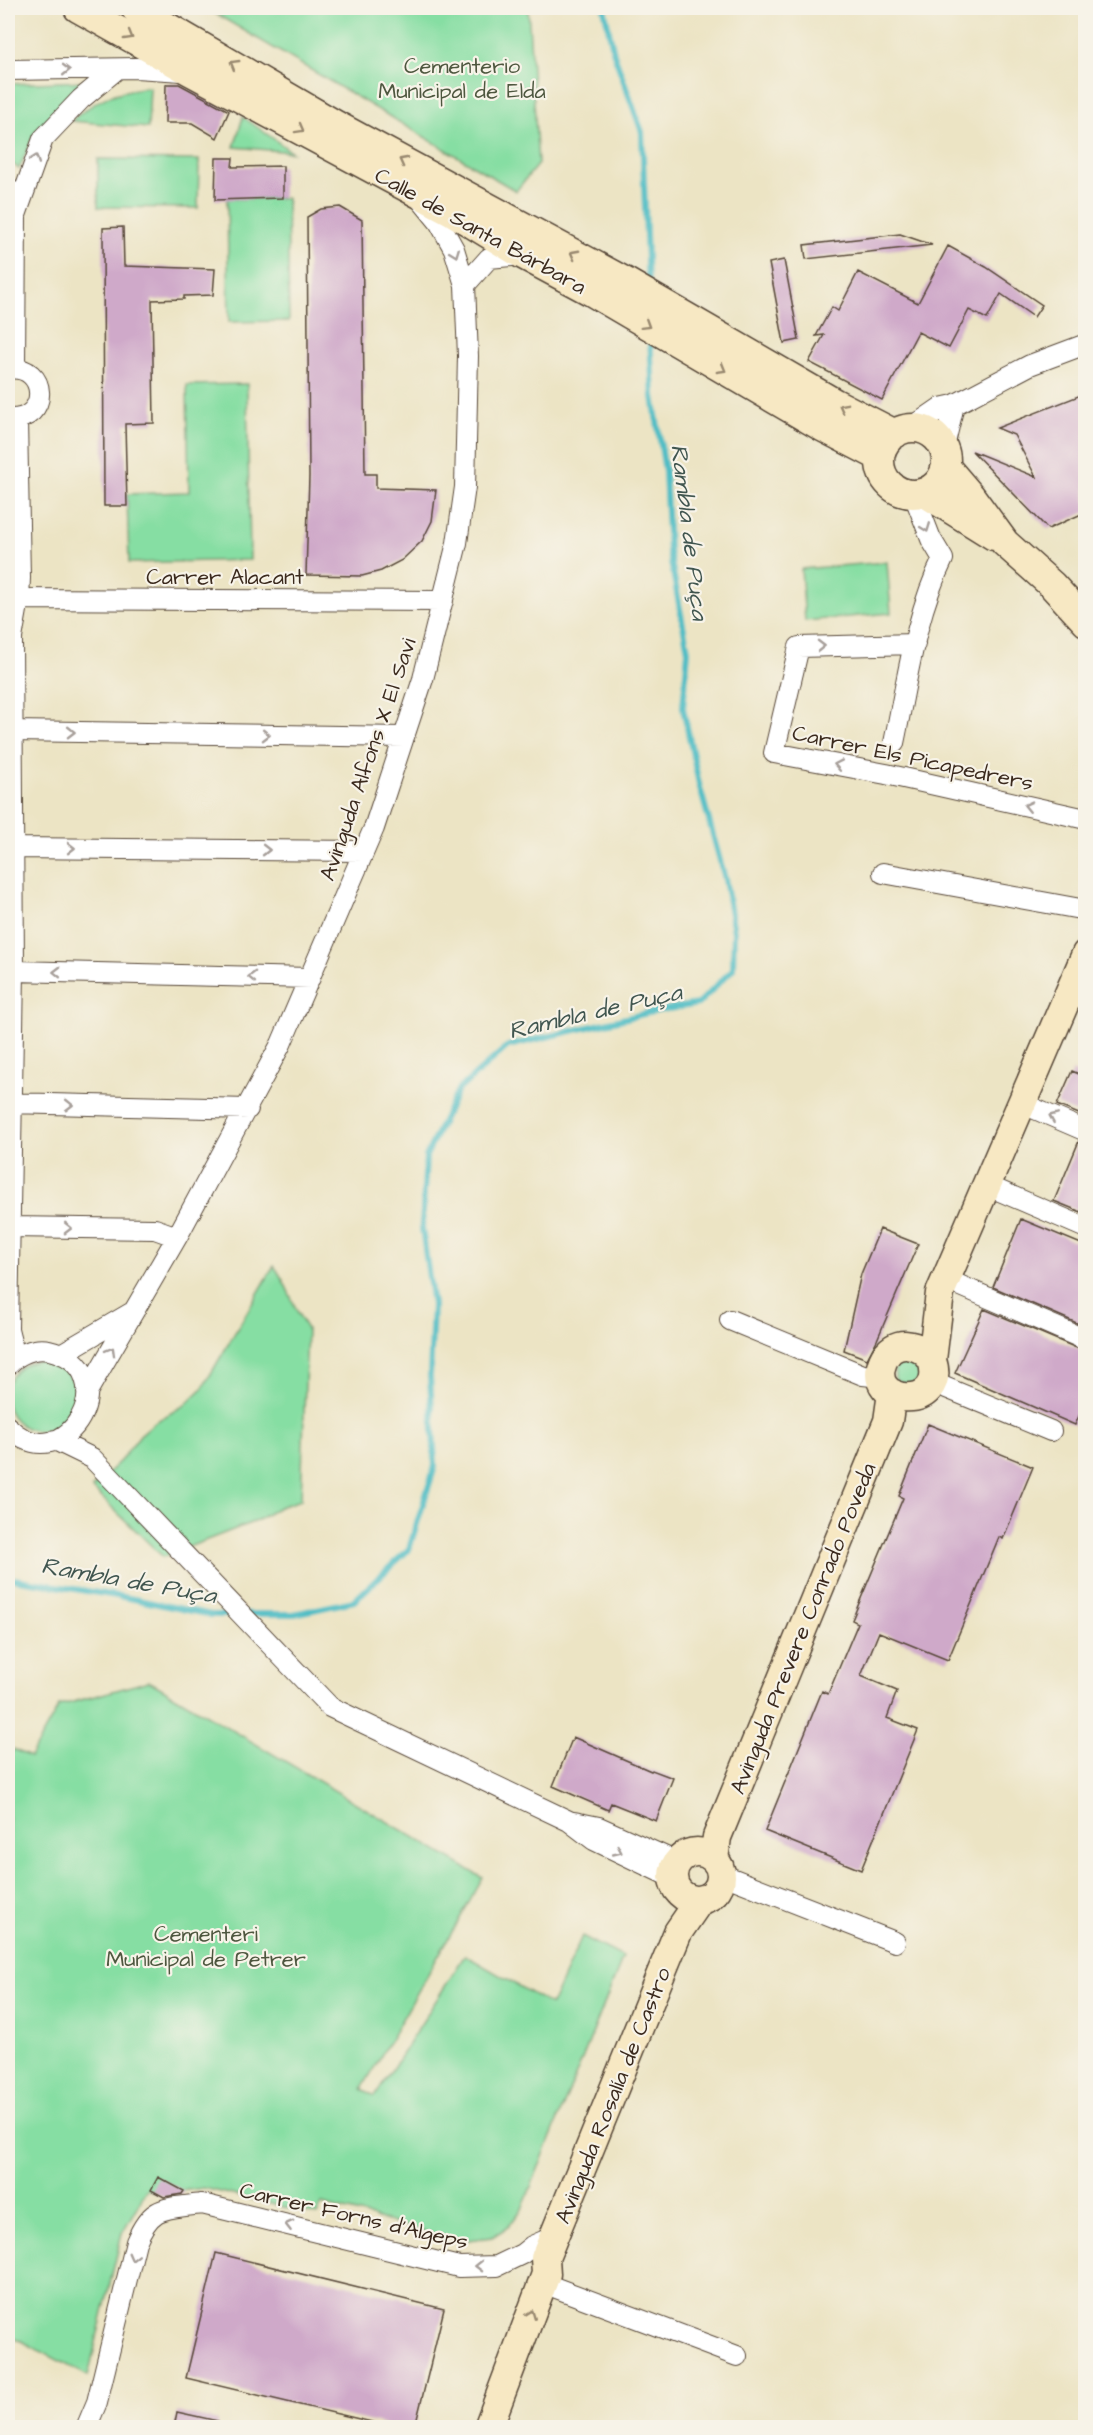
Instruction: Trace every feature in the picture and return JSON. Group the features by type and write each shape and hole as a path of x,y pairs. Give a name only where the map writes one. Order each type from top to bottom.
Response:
{"street":[{"name":"Calle de Santa Bárbara","path":"78,8 190,71 453,212 523,255 621,309 822,427 895,439"},
{"name":"Calle de Santa Bárbara","path":"135,8 336,125 672,308 895,439"},
{"path":"87,1392 79,1369 61,1353 46,1349 30,1351 11,1360 8,1330 9,1162 14,971 10,791 14,599 12,420 27,416 35,409 39,398 39,387 34,378 25,371 11,368 16,215 43,139 81,99 117,69"},
{"path":"8,70 161,69 190,71"},
{"path":"8,188 16,215"},
{"name":"Avinguda Alfons X El Savi","path":"80,1422 86,1408 87,1392 177,1237 281,1044 364,851 423,679 457,543 465,486 468,356 465,285 454,249 439,222 413,191"},
{"path":"465,285 489,258 523,255"},
{"path":"1086,344 1030,365 954,405 940,408 895,439 882,471 888,484 900,492 919,494 1005,543 1052,585 1086,622"},
{"path":"919,494 941,480 954,405"},
{"path":"895,439 919,428 934,435 945,458 1005,543"},
{"path":"894,743 915,644 935,575 943,559 931,539 919,494"},
{"name":"Carrer Alacant","path":"14,599 443,601"},
{"name":"Carrer Els Picapedrers","path":"915,644 799,647 774,753 886,774 1086,819"},
{"path":"11,722 403,737"},
{"path":"12,848 364,851"},
{"path":"884,873 1086,910"},
{"path":"892,1397 882,1362 885,1356 897,1347 943,1286 1086,954"},
{"path":"14,971 310,978"},
{"path":"10,1103 248,1109"},
{"path":"1021,1103 1086,1131"},
{"path":"986,1185 1086,1228"},
{"path":"9,1231 155,1229 177,1237"},
{"path":"943,1286 1086,1340"},
{"path":"730,1320 863,1375 892,1397 923,1394 932,1371 943,1286"},
{"name":"Avinguda Alfons X El Savi","path":"61,1353 135,1309"},
{"path":"897,1347 906,1344 917,1346 926,1351 932,1371 1051,1431"},
{"name":"Avinguda Prevere Conrado Poveda","path":"704,1873 892,1397"},
{"path":"8,1427 26,1440 41,1442 56,1440 69,1433 80,1422 92,1458"},
{"path":"8,1448 26,1440"},
{"path":"56,1440 92,1458 330,1707 569,1821 598,1827 704,1873 895,1942"},
{"name":"Avinguda Rosalía de Castro","path":"488,2427 544,2256 704,1873"},
{"name":"Carrer Forns d'Algeps","path":"86,2427 97,2402 136,2242 145,2221 162,2209 202,2204 459,2267 496,2266 522,2254 544,2256"},
{"path":"544,2256 737,2356"},
{"name":"Avinguda Rosalía de Castro","path":"468,2427 529,2266 544,2256"}],"green space":[{"name":"Cementerio Municipal de Elda","path":"206,8 528,8 538,164 516,191"},
{"path":"87,81 35,132 19,169 8,160 8,84"},
{"path":"150,87 148,128 71,121 99,101 117,93"},
{"path":"243,117 292,152 234,147"},
{"path":"98,159 199,160 198,208 98,207"},
{"path":"287,198 289,321 229,322 227,199"},
{"path":"247,384 250,560 129,563 127,494 189,492 187,385"},
{"path":"887,562 891,613 805,621 801,569"},
{"path":"274,1266 284,1281 307,1329 301,1500 279,1507 256,1521 163,1557 92,1488 121,1460 140,1435 155,1422 185,1405 202,1389"},
{"path":"911,1354 925,1373 912,1386 895,1380 894,1361"},
{"path":"41,1361 54,1364 66,1371 73,1383 76,1396 73,1409 66,1421 54,1428 41,1431 28,1428 16,1421 9,1409 6,1396 9,1383 16,1371 28,1364"},
{"name":"Cementeri Municipal de Petrer","path":"149,1681 483,1878 362,2089 375,2096 465,1955 551,2005 582,1936 623,1957 522,2209 508,2227 492,2237 461,2241 322,2204 317,2215 204,2188 180,2191 171,2197 147,2189 122,2233 88,2376 8,2334 8,1759 13,1749 30,1757 59,1706"}],"building":[{"path":"166,84 179,84 229,111 217,138 192,123 165,123"},
{"path":"216,158 233,158 232,167 283,166 283,198 215,200"},
{"path":"340,207 362,220 365,474 376,474 376,488 436,490 432,521 422,541 402,560 381,571 362,576 306,575 309,476 307,217 321,209"},
{"path":"123,227 124,266 215,269 213,295 152,300 154,423 125,424 127,506 104,506 103,228"},
{"path":"900,234 932,245 806,259 804,245"},
{"path":"948,246 986,267 1042,305 1034,317 1001,294 987,319 969,310 949,348 918,332 882,400 809,362 824,335 816,336 832,307 838,311 858,272 918,303"},
{"path":"784,260 799,340 784,343 769,263"},
{"path":"1086,393 1086,512 1048,529 972,451 1036,477 1014,435 997,428"},
{"path":"1072,1071 1086,1077 1086,1117 1057,1105"},
{"path":"1079,1141 1086,1143 1086,1214 1054,1201"},
{"path":"1021,1219 1086,1246 1086,1327 993,1287"},
{"path":"880,1229 918,1244 867,1359 844,1350 861,1274"},
{"path":"984,1309 1086,1352 1086,1400 1075,1425 955,1373"},
{"path":"928,1424 1033,1467 1003,1539 999,1537 948,1660 879,1632 861,1676 897,1691 887,1718 918,1730 861,1870 765,1831 822,1691 828,1694 858,1623 852,1620 903,1498 899,1496"},
{"path":"573,1737 651,1771 673,1778 656,1821 611,1803 608,1810 553,1786"},
{"path":"158,2177 184,2191 182,2194 164,2197 151,2190"},
{"path":"216,2253 444,2309 415,2427 393,2427 186,2378"},
{"path":"177,2412 218,2421 218,2427 174,2427"}],"waterway":[{"name":"Rambla de Puça","path":"604,8 614,54 642,132 648,285"},
{"name":"Rambla de Puça","path":"248,1614 294,1614 354,1601 409,1549 435,1466 430,1376 433,1305 422,1228 426,1156 458,1090 508,1046 656,1011 698,1004 733,969 734,932 725,879 699,784 683,708 688,651 669,551 665,471 653,396 650,337"},
{"name":"Rambla de Puça","path":"8,1578 129,1598 211,1615 234,1615"}]}
